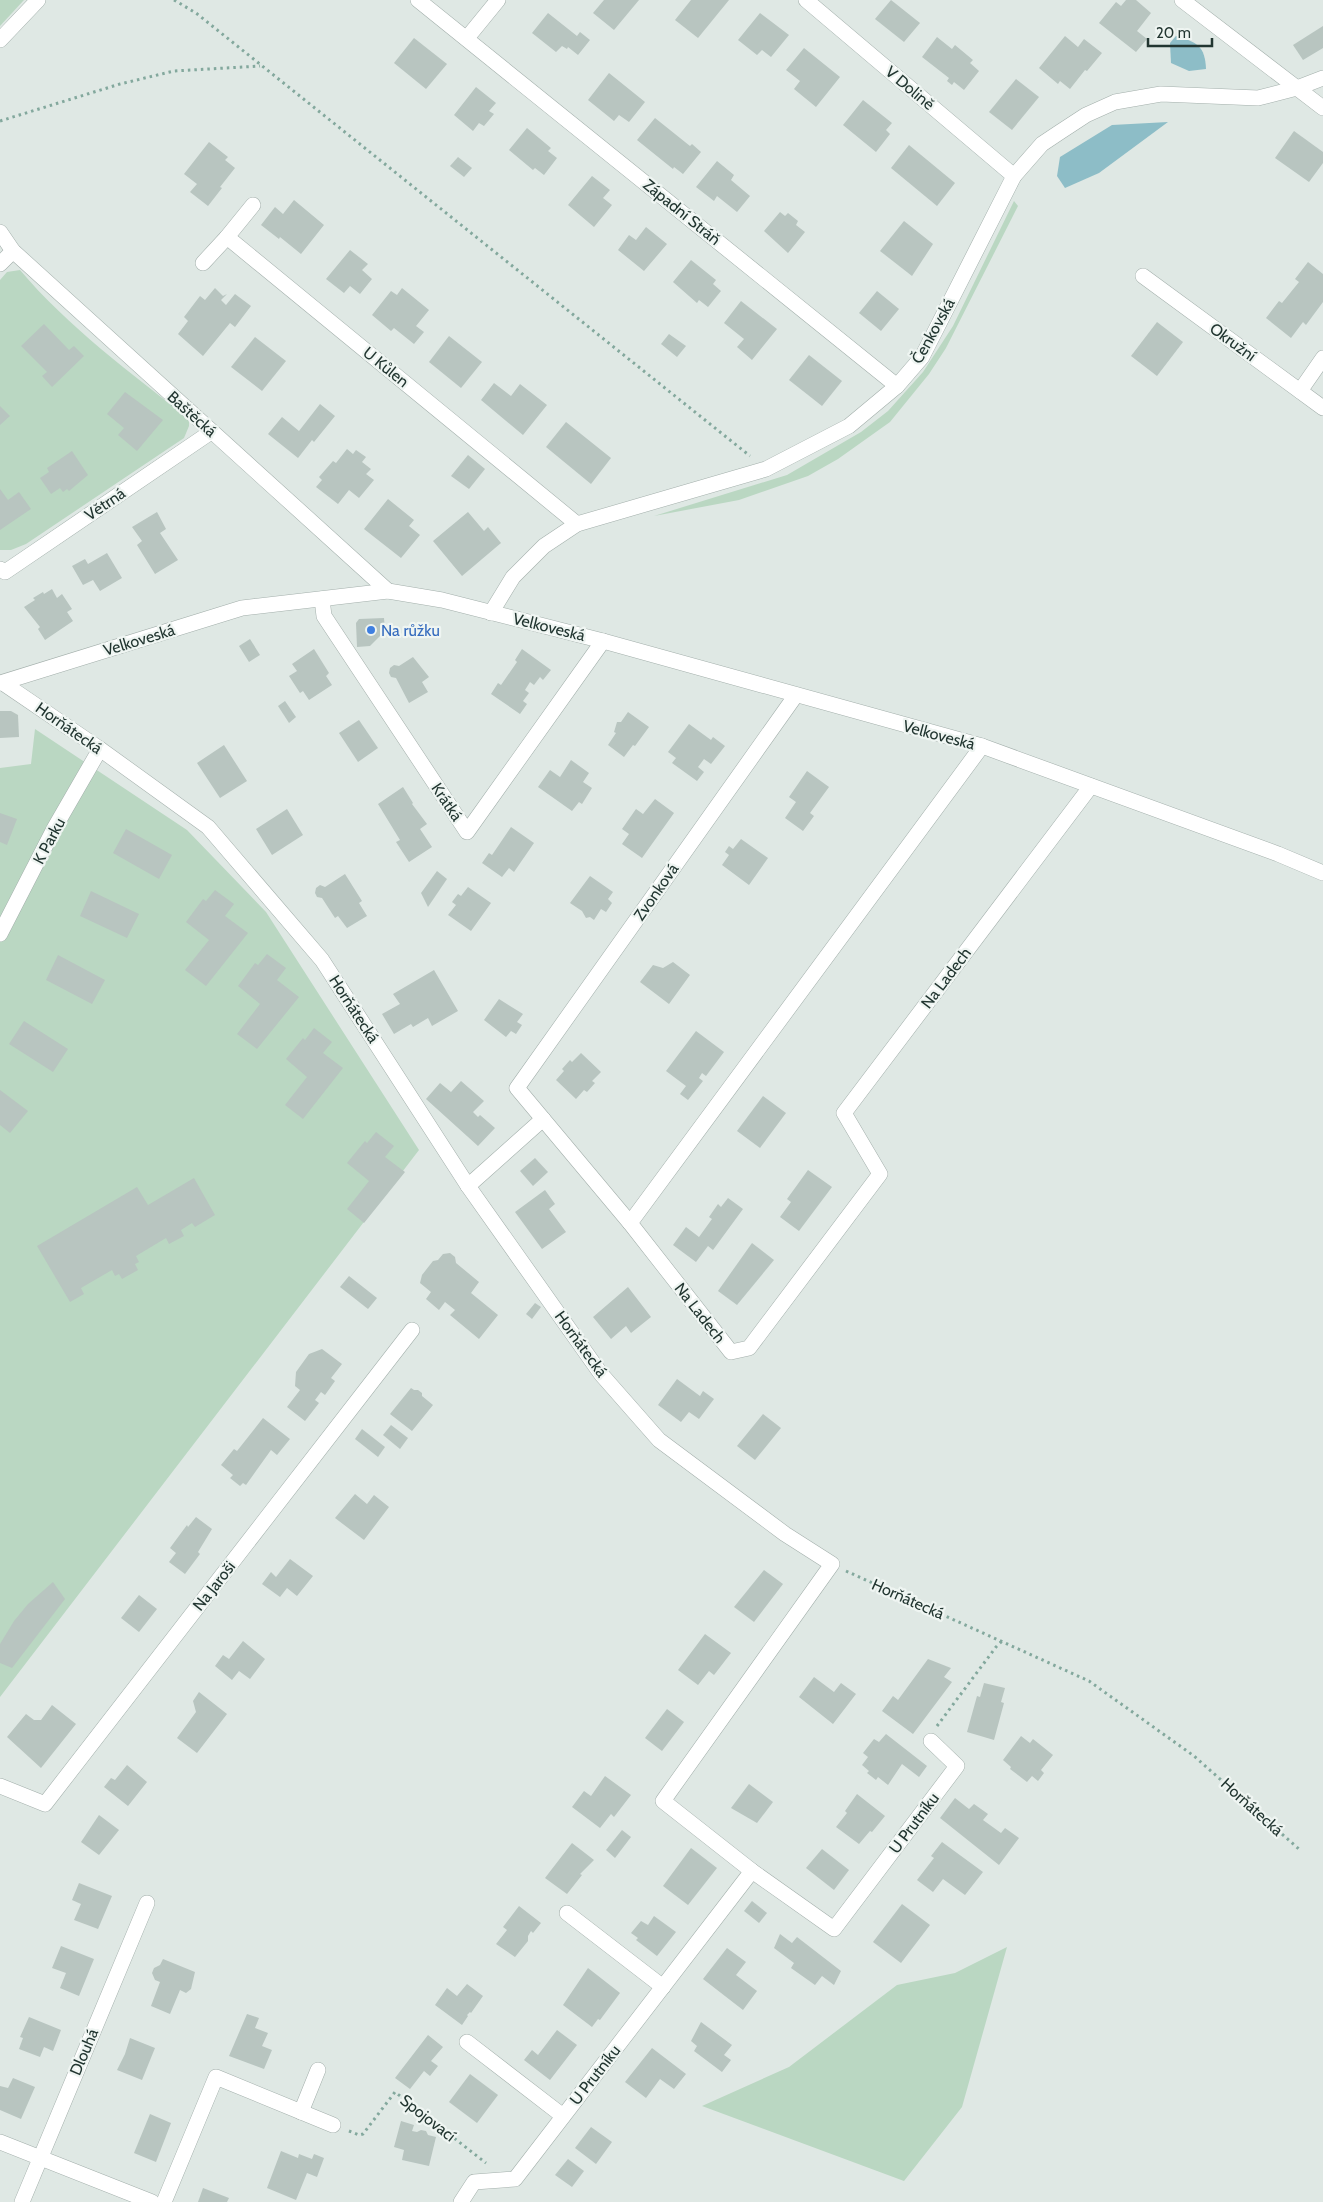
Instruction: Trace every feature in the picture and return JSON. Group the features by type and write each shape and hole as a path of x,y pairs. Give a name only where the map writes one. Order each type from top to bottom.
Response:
{"street":[{"path":"0,40 38,0"},
{"name":"Západní Stráň","path":"418,0 897,386"},
{"path":"467,38 498,0"},
{"name":"V Dolině","path":"806,0 1014,176"},
{"path":"1182,0 1323,108"},
{"name":"Čenkovská","path":"491,613 513,577 544,546 577,524 766,469 849,426 897,386 922,357 1014,176 1042,144 1086,116 1116,102 1161,94 1258,98 1296,88 1323,78"},
{"path":"203,263 253,205"},
{"name":"Baštěcká","path":"0,232 14,250 211,432 388,591"},
{"name":"U Kůlen","path":"227,237 577,524"},
{"path":"0,264 14,250"},
{"name":"Okružní","path":"1144,276 1323,408"},
{"path":"1300,391 1323,358"},
{"name":"Větrná","path":"0,569 5,572 211,432"},
{"name":"Velkoveská","path":"2,683 242,608 388,591 442,600 603,641 982,746 1278,854 1323,873"},
{"name":"Krátká","path":"322,599 324,616 467,832 603,641"},
{"name":"Horňátecká","path":"2,683 100,749 208,827 322,960 468,1186 601,1374 659,1440 785,1534 832,1564"},
{"name":"Zvonková","path":"543,1119 517,1088 796,695"},
{"path":"468,1186 543,1119 630,1223 982,746"},
{"name":"K Parku","path":"0,934 55,828 100,749"},
{"name":"Na Ladech","path":"630,1223 731,1352 749,1348 880,1174 844,1113 1091,786"},
{"name":"Na Jaroši","path":"0,1786 45,1804 412,1330"},
{"name":"U Prutníku","path":"832,1564 662,1800 752,1871 834,1929 957,1766 931,1741"},
{"name":"U Prutníku","path":"508,2180 515,2179 752,1871"},
{"name":"Dlouhá","path":"22,2202 147,1903"},
{"path":"568,1913 663,1987"},
{"name":"U Prutníku","path":"467,2042 564,2116"},
{"path":"301,2112 318,2070"},
{"path":"164,2202 216,2077 333,2124"},
{"path":"0,2142 152,2202"},
{"path":"461,2202 474,2182 508,2180"}],"path":[{"path":"174,0 196,12 260,66 766,469"},
{"path":"0,121 120,84 174,71 260,66"},
{"name":"Horňátecká","path":"832,1564 1089,1680 1194,1756 1300,1850"},
{"path":"931,1741 929,1736 1002,1641"},
{"name":"Spojovací","path":"333,2124 358,2135 363,2134 395,2092 508,2180"}],"green space":[{"path":"0,0 24,0 0,26"},
{"path":"1014,201 1018,206 946,348 929,374 890,422 838,459 808,476 739,500 654,516 787,475 861,432 888,411 923,372 953,326"},
{"path":"20,270 58,311 79,330 189,419 189,426 184,438 26,544 11,550 0,550 0,280 7,272"},
{"path":"35,729 187,830 266,912 419,1150 0,1697 0,768 31,764"},
{"path":"1007,1947 962,2107 904,2181 702,2106 789,2067 897,1985 955,1973"}],"water":[{"path":"1176,36 1189,40 1202,50 1206,69 1189,71 1171,63 1170,43"},
{"path":"1168,122 1099,173 1065,188 1057,176 1060,157 1112,125"}],"building":[{"path":"604,0 639,0 614,30 593,13"},
{"path":"691,0 729,0 698,38 675,20"},
{"path":"891,0 920,23 904,42 875,19"},
{"path":"1126,0 1136,0 1151,13 1137,31 1147,39 1136,52 1099,23 1116,2 1121,6"},
{"path":"548,13 577,36 580,32 590,40 578,55 568,47 567,49 562,46 556,52 532,33"},
{"path":"760,13 789,35 771,57 762,50 757,55 738,40"},
{"path":"1323,26 1323,48 1303,60 1293,45"},
{"path":"1065,36 1078,47 1084,39 1102,53 1070,89 1060,81 1058,84 1039,68"},
{"path":"937,37 952,49 955,45 973,60 970,63 979,71 964,90 954,82 952,85 947,81 949,78 922,57"},
{"path":"414,38 447,64 426,89 394,63"},
{"path":"804,48 840,77 816,107 794,89 800,81 786,70"},
{"path":"609,73 645,102 629,122 619,115 614,121 588,100"},
{"path":"1016,79 1039,97 1012,130 989,112"},
{"path":"476,87 496,103 489,111 494,114 484,126 479,123 473,131 454,115"},
{"path":"863,100 892,123 886,130 890,134 876,152 843,125"},
{"path":"655,118 690,146 692,144 701,152 683,174 674,167 673,169 637,140"},
{"path":"527,128 551,148 548,151 557,158 544,175 535,168 533,170 509,150"},
{"path":"1294,131 1323,152 1323,163 1309,182 1275,158"},
{"path":"209,142 228,157 225,160 235,168 208,206 190,192 197,184 184,174"},
{"path":"909,145 955,183 937,206 891,168"},
{"path":"458,157 472,168 464,177 450,166"},
{"path":"717,161 734,175 731,180 750,196 737,212 717,196 714,201 696,187"},
{"path":"592,176 610,190 603,198 612,205 594,227 568,205"},
{"path":"294,200 324,225 301,254 261,225 275,207 283,214"},
{"path":"780,212 785,216 788,213 798,221 796,225 805,232 788,253 764,231"},
{"path":"904,221 933,244 912,276 880,251"},
{"path":"646,227 667,244 644,271 618,250 629,235 636,240"},
{"path":"350,250 368,264 362,270 372,279 360,294 350,286 344,293 326,279"},
{"path":"691,260 716,280 713,284 721,291 708,307 699,300 697,303 673,282"},
{"path":"1308,262 1323,274 1323,302 1306,325 1303,322 1291,338 1266,318 1279,301 1282,303 1299,282 1295,279"},
{"path":"215,288 223,296 227,294 221,300 226,305 235,294 251,306 235,327 230,323 203,356 178,334 188,321 184,317 200,296 205,300"},
{"path":"402,288 429,310 416,326 424,332 414,344 394,328 391,331 372,315 391,291 397,295"},
{"path":"877,291 899,309 881,331 859,313"},
{"path":"741,301 777,329 752,360 737,347 744,339 724,323"},
{"path":"1157,322 1183,342 1157,376 1131,356"},
{"path":"44,324 69,350 74,346 84,356 52,387 42,376 47,372 21,346"},
{"path":"669,334 686,346 677,357 661,344"},
{"path":"449,336 482,362 461,388 429,362"},
{"path":"255,337 286,361 262,391 231,367"},
{"path":"809,355 842,381 822,406 789,380"},
{"path":"494,383 511,396 520,384 547,405 523,435 481,400"},
{"path":"125,392 163,420 137,451 118,435 124,428 107,414"},
{"path":"320,404 335,416 298,458 268,434 282,417 299,431"},
{"path":"0,406 10,416 0,425"},
{"path":"566,422 611,458 591,484 546,447"},
{"path":"347,449 353,454 356,450 366,457 362,462 371,469 366,474 374,480 359,498 349,490 338,504 316,487 322,480 319,477 333,461 336,463"},
{"path":"72,451 88,475 69,491 67,489 63,492 60,488 51,494 40,478 49,472 47,468"},
{"path":"468,455 485,469 469,489 451,476"},
{"path":"0,489 8,500 19,492 31,509 0,530"},
{"path":"388,499 414,520 409,526 420,535 401,558 364,529"},
{"path":"157,512 166,529 160,533 178,560 155,574 137,545 142,541 132,527"},
{"path":"468,512 484,531 488,527 501,543 462,576 433,541"},
{"path":"107,553 122,578 100,591 93,580 83,585 72,566 85,559 88,564"},
{"path":"52,589 57,598 62,594 72,609 67,612 73,621 45,640 38,629 40,627 24,607 35,600 33,598"},
{"path":"384,618 385,631 370,646 357,647 356,623 359,619"},
{"path":"250,639 260,655 249,662 239,646"},
{"path":"314,649 329,673 326,676 332,685 309,700 303,691 300,693 289,676 297,671 292,664"},
{"path":"522,649 551,670 543,680 540,677 534,685 530,682 525,690 529,693 523,701 527,704 520,714 491,694 498,683 501,685 517,662 515,660"},
{"path":"413,657 429,677 422,682 428,692 409,703 396,678 391,677 389,673 390,668 394,665 399,666"},
{"path":"285,701 296,717 289,723 278,706"},
{"path":"0,711 11,711 18,715 19,737 0,738"},
{"path":"628,712 649,727 624,757 608,745 616,733 614,732 617,722 621,722"},
{"path":"359,720 378,748 358,762 339,733"},
{"path":"689,724 711,740 713,737 725,746 711,764 704,759 698,767 704,772 697,781 672,763 676,758 668,752"},
{"path":"224,745 247,781 220,798 197,763"},
{"path":"571,760 589,773 583,782 592,788 582,804 579,802 572,811 538,787 550,770 560,777"},
{"path":"807,771 829,787 810,813 814,816 803,831 785,818 796,802 789,797"},
{"path":"403,787 412,804 427,824 420,829 432,847 409,862 396,842 400,840 378,804"},
{"path":"655,799 674,813 642,858 622,844 629,834 622,829 636,809 643,814"},
{"path":"287,809 303,835 272,855 256,829"},
{"path":"0,813 17,819 7,845 0,842"},
{"path":"511,827 534,843 514,872 509,868 502,877 482,863 489,853 492,855"},
{"path":"126,829 172,855 159,879 113,853"},
{"path":"741,839 768,858 749,885 722,865 729,855 725,852 729,846 733,849"},
{"path":"437,871 447,879 428,907 421,893"},
{"path":"345,874 362,901 359,903 367,916 347,928 338,916 335,918 322,898 317,897 315,893 316,888 320,885 325,887"},
{"path":"590,876 613,892 608,899 612,903 606,912 601,909 594,920 590,917 586,918 582,911 570,903"},
{"path":"468,887 491,903 471,931 448,915 456,905 452,902 458,894 461,896"},
{"path":"215,890 234,904 225,916 248,933 206,986 185,970 209,940 186,922 203,899 206,901"},
{"path":"91,891 139,914 127,938 80,916"},
{"path":"267,954 286,968 277,980 299,997 257,1049 237,1034 260,1004 238,986 255,963 258,965"},
{"path":"58,955 105,980 92,1004 46,980"},
{"path":"673,962 690,975 669,1004 640,982 653,965 663,968"},
{"path":"434,970 458,1011 432,1026 428,1018 413,1027 411,1024 394,1034 382,1014 400,1004 393,994"},
{"path":"499,999 523,1014 517,1022 522,1025 516,1034 511,1031 506,1037 484,1020"},
{"path":"24,1021 68,1049 53,1072 9,1044"},
{"path":"314,1028 332,1042 323,1053 343,1068 303,1119 285,1105 307,1077 286,1059"},
{"path":"696,1031 724,1052 706,1076 702,1073 699,1078 703,1081 688,1100 680,1094 686,1086 666,1071"},
{"path":"581,1053 601,1072 592,1081 595,1083 587,1092 584,1090 576,1099 556,1080 570,1060 572,1062"},
{"path":"461,1081 484,1101 473,1112 478,1117 480,1115 495,1128 478,1146 426,1099 440,1083 451,1092"},
{"path":"0,1090 28,1111 10,1133 0,1125"},
{"path":"763,1096 786,1113 760,1148 737,1131"},
{"path":"376,1132 394,1146 385,1157 405,1172 364,1223 347,1209 369,1181 347,1163 365,1141 367,1143"},
{"path":"535,1158 548,1172 533,1186 520,1171"},
{"path":"808,1170 832,1187 799,1231 780,1217 791,1202 787,1199"},
{"path":"194,1178 215,1215 195,1227 192,1223 181,1230 184,1236 169,1244 166,1238 136,1256 139,1262 135,1264 138,1270 122,1279 119,1274 115,1276 112,1270 81,1288 84,1294 70,1302 37,1246 137,1187 148,1205"},
{"path":"545,1190 555,1204 549,1209 566,1232 542,1249 515,1212"},
{"path":"728,1198 743,1209 713,1250 708,1246 696,1262 673,1245 686,1227 699,1237 712,1219 709,1217 718,1204 721,1207"},
{"path":"752,1243 774,1260 737,1305 718,1291"},
{"path":"450,1253 455,1257 456,1263 479,1282 471,1293 498,1315 479,1339 450,1315 455,1310 445,1302 439,1310 426,1299 431,1292 420,1283 422,1275 433,1261 438,1260 443,1254"},
{"path":"349,1276 377,1298 368,1309 340,1287"},
{"path":"628,1287 651,1317 631,1333 626,1326 611,1339 593,1317"},
{"path":"535,1303 541,1307 532,1319 526,1314"},
{"path":"322,1349 342,1364 331,1378 335,1381 325,1395 321,1392 315,1400 319,1403 305,1421 287,1407 300,1390 295,1386 296,1372 309,1354"},
{"path":"677,1379 700,1396 703,1391 714,1399 699,1419 689,1412 681,1422 658,1405"},
{"path":"411,1388 422,1393 422,1396 433,1405 412,1431 390,1414"},
{"path":"763,1414 781,1428 755,1460 737,1446"},
{"path":"263,1418 290,1439 277,1455 271,1450 246,1485 243,1483 240,1486 230,1478 233,1475 221,1465 234,1449 237,1451"},
{"path":"391,1425 408,1438 400,1449 383,1435"},
{"path":"362,1429 385,1447 378,1457 355,1439"},
{"path":"355,1494 367,1504 374,1495 389,1507 364,1540 335,1518"},
{"path":"196,1517 212,1529 198,1552 200,1554 185,1574 169,1562 176,1553 170,1548 187,1525 188,1527"},
{"path":"290,1559 313,1576 297,1596 287,1588 280,1597 262,1584 271,1572 276,1577"},
{"path":"764,1570 783,1584 754,1622 734,1607"},
{"path":"53,1582 65,1599 12,1668 0,1663 0,1644 14,1621 28,1604"},
{"path":"139,1595 157,1609 139,1632 121,1618"},
{"path":"705,1634 731,1653 714,1675 709,1671 698,1685 678,1670"},
{"path":"243,1641 265,1659 250,1679 239,1671 232,1680 215,1666 223,1655 229,1659"},
{"path":"928,1659 951,1668 944,1677 952,1682 913,1734 882,1711 893,1696 898,1700"},
{"path":"814,1677 834,1692 841,1683 856,1694 833,1724 799,1697"},
{"path":"984,1683 1005,1688 1001,1702 1004,1703 994,1740 967,1732 977,1696 980,1697"},
{"path":"199,1692 227,1714 197,1753 177,1738 196,1712 193,1701"},
{"path":"52,1705 76,1724 41,1768 7,1737 26,1714 34,1720 41,1720"},
{"path":"667,1709 684,1722 662,1751 645,1738"},
{"path":"886,1734 927,1766 919,1777 902,1764 888,1785 878,1777 876,1780 867,1773 869,1771 862,1765 868,1757 863,1753 874,1739 879,1742"},
{"path":"1021,1736 1030,1743 1033,1739 1053,1755 1041,1770 1044,1773 1038,1781 1032,1776 1027,1782 1010,1769 1011,1767 1003,1760"},
{"path":"127,1765 147,1782 128,1806 104,1787 111,1778 115,1780"},
{"path":"605,1776 631,1795 614,1817 611,1814 600,1828 572,1807 584,1791 591,1796"},
{"path":"749,1784 773,1802 757,1823 731,1808"},
{"path":"857,1794 885,1816 859,1844 836,1827 847,1813 845,1811"},
{"path":"955,1798 969,1809 974,1804 988,1814 983,1820 1001,1833 1005,1828 1019,1838 999,1865 940,1818"},
{"path":"99,1815 119,1830 99,1855 81,1842"},
{"path":"622,1830 631,1837 615,1858 606,1850"},
{"path":"942,1842 983,1872 965,1895 943,1879 933,1892 917,1880 934,1858 931,1856"},
{"path":"572,1843 594,1860 580,1874 582,1875 567,1894 545,1878"},
{"path":"691,1848 717,1868 688,1905 663,1886"},
{"path":"822,1849 849,1870 834,1890 806,1868"},
{"path":"79,1883 112,1896 98,1929 74,1920 81,1904 72,1900"},
{"path":"752,1901 767,1913 759,1923 744,1911"},
{"path":"902,1904 930,1925 901,1963 873,1942"},
{"path":"519,1906 541,1923 533,1933 531,1931 528,1941 515,1957 496,1944 507,1930 503,1927"},
{"path":"654,1916 676,1932 657,1956 636,1940 638,1938 631,1933 641,1921 648,1925"},
{"path":"780,1934 792,1943 797,1937 841,1971 834,1985 822,1976 815,1985 791,1968 794,1963 774,1948"},
{"path":"61,1946 94,1959 79,1996 60,1988 66,1973 52,1968"},
{"path":"727,1948 746,1962 736,1975 757,1991 743,2010 703,1979"},
{"path":"163,1959 195,1972 191,1989 186,1993 180,1990 170,2014 151,2006 160,1982 155,1980 152,1973 154,1968 160,1965"},
{"path":"588,1968 620,1993 600,2020 598,2019 592,2027 563,2005"},
{"path":"467,1984 483,1996 471,2013 467,2015 462,2025 435,2005 447,1988 457,1996"},
{"path":"247,2014 259,2018 255,2028 268,2033 262,2046 272,2050 264,2069 229,2056"},
{"path":"29,2017 61,2030 53,2051 44,2047 40,2057 19,2049 23,2038 20,2037"},
{"path":"701,2022 732,2045 724,2055 731,2060 722,2072 694,2051 697,2046 691,2041"},
{"path":"557,2030 577,2045 550,2080 524,2060 532,2050 538,2055"},
{"path":"428,2035 443,2047 431,2061 438,2066 430,2076 424,2071 410,2089 395,2078"},
{"path":"130,2038 155,2048 142,2080 117,2070"},
{"path":"652,2048 686,2074 674,2089 660,2079 646,2098 625,2082"},
{"path":"470,2074 498,2095 477,2123 449,2102"},
{"path":"13,2078 35,2087 21,2119 0,2110 0,2086 8,2088"},
{"path":"150,2114 171,2123 156,2162 134,2153"},
{"path":"401,2121 414,2125 412,2131 426,2131 428,2135 436,2137 429,2166 402,2160 404,2150 394,2147"},
{"path":"591,2127 612,2142 596,2164 575,2148"},
{"path":"281,2151 298,2158 299,2154 312,2159 314,2154 324,2158 317,2177 307,2173 296,2200 267,2188"},
{"path":"568,2159 584,2171 572,2187 555,2175"},
{"path":"203,2188 229,2198 227,2202 198,2202"}],"place":[{"name":"Na růžku","path":"371,630"}]}
